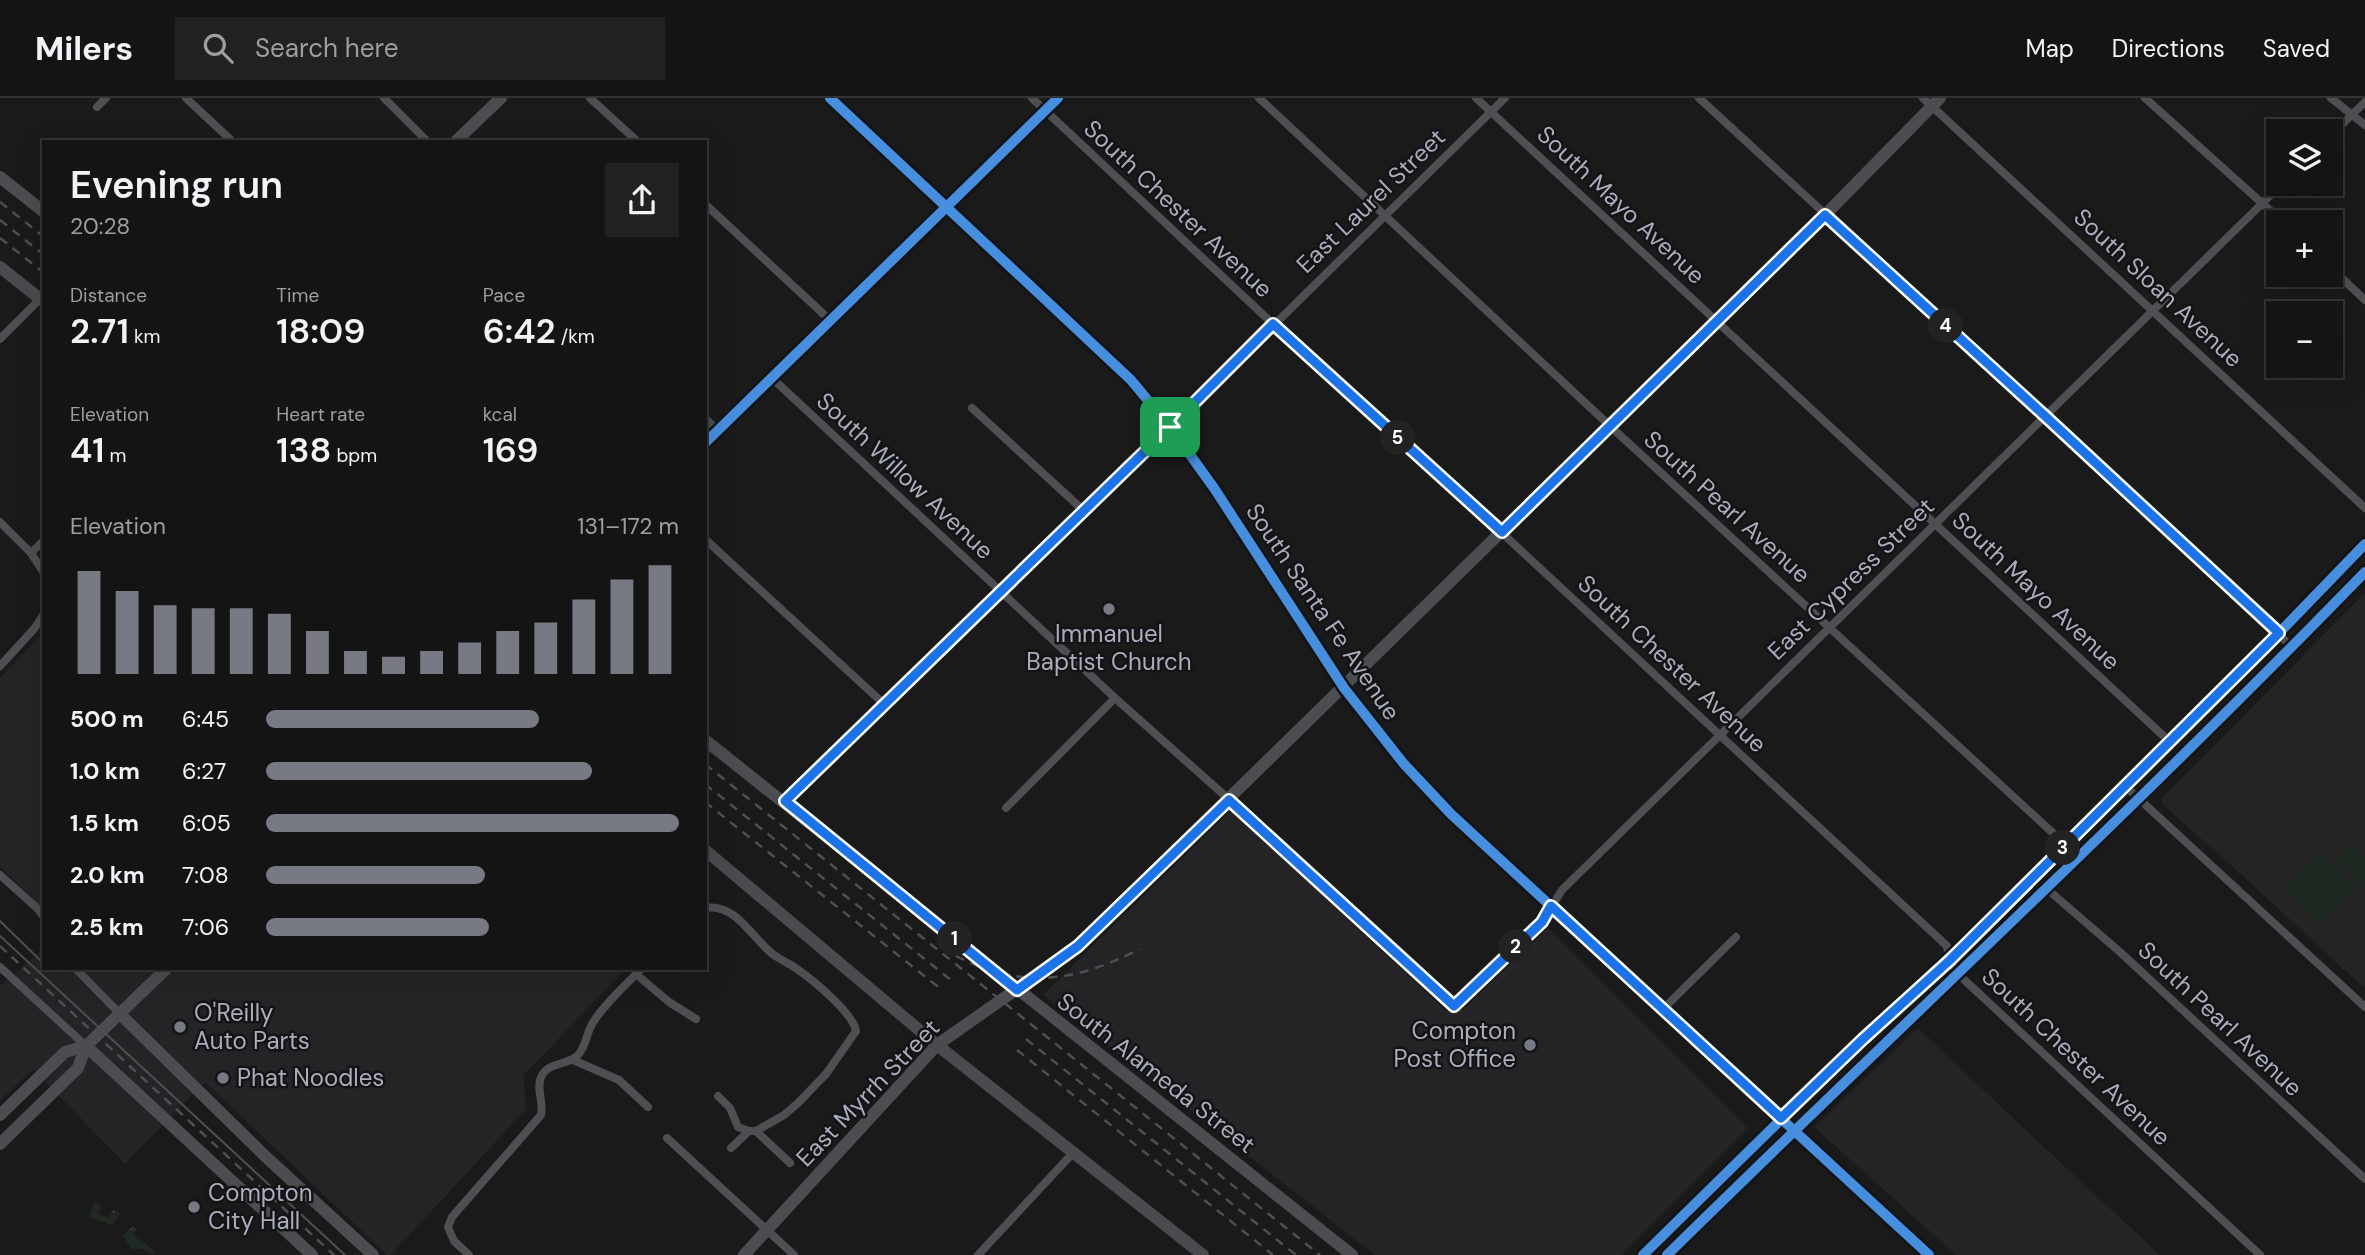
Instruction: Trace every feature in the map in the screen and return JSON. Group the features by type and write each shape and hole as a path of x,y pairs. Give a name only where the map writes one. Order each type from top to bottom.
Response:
{"main road":[{"path":"457,140 501,98"},
{"name":"South Santa Fe Avenue","path":"830,98 1131,380 1170,427 1214,488 1344,688 1404,764 1451,814 1929,1255"},
{"path":"707,441 1058,98"},
{"name":"East Myrrh Street","path":"744,1255 937,1045 1078,946 1825,215 1932,101"},
{"path":"0,177 42,210"},
{"path":"0,267 42,301"},
{"path":"1643,1255 1872,1030 1950,960 2365,544"},
{"path":"1667,1255 2047,889 2365,572"},
{"name":"South Alameda Street","path":"707,742 1352,1255"},
{"path":"707,852 937,1045 1203,1255"},
{"path":"0,1143 78,1068 86,1046 165,970"},
{"path":"120,1013 247,1139 373,1255"},
{"path":"0,1115 65,1052 86,1046"},
{"path":"86,1046 312,1255"}],"street":[{"path":"97,107 106,98"},
{"path":"186,98 231,140"},
{"path":"384,98 426,140"},
{"path":"590,98 636,140"},
{"name":"South Chester Avenue","path":"1032,98 1947,946 1950,960 1958,974 2260,1255"},
{"name":"South Pearl Avenue","path":"1259,98 1610,426 2078,856"},
{"name":"South Mayo Avenue","path":"1476,98 2169,742"},
{"name":"East Laurel Street","path":"785,801 1505,98"},
{"path":"1699,98 2292,647"},
{"path":"2145,98 2270,210"},
{"path":"2331,98 2365,125"},
{"name":"South Sloan Avenue","path":"1932,101 2365,509"},
{"path":"2343,123 2365,102"},
{"name":"East Cypress Street","path":"1454,1006 1542,922 1562,890 1719,734 2269,196"},
{"path":"707,206 831,321"},
{"path":"2343,279 2365,300"},
{"path":"0,339 42,301"},
{"name":"South Willow Avenue","path":"772,378 1115,698 1454,1006"},
{"path":"972,408 1084,511"},
{"path":"707,420 718,430"},
{"path":"0,522 31,553 42,570"},
{"path":"707,541 885,705"},
{"path":"31,553 42,542"},
{"path":"0,666 42,617"},
{"path":"1006,808 1115,698"},
{"path":"2125,786 2365,1007"},
{"path":"0,875 42,914"},
{"name":"South Pearl Avenue","path":"2047,889 2120,952 2365,1180"},
{"path":"707,908 724,909 774,955 814,982 851,1018 856,1031 826,1073 784,1115 753,1131 731,1148"},
{"path":"1663,1009 1737,937"},
{"path":"0,967 86,1046"},
{"path":"77,970 120,1013"},
{"path":"469,1255 454,1241 448,1227 452,1217 541,1115 542,1075 550,1067 573,1060 583,1049 592,1023 639,971 669,1002 696,1019"},
{"path":"573,1060 618,1080 648,1107"},
{"path":"718,1096 730,1108 738,1127 753,1131 789,1163"},
{"path":"667,1138 794,1255"},
{"path":"978,1255 1072,1154"}],"shaded area":[{"path":"2365,593 2365,989 2162,804 2161,799"},
{"path":"42,634 42,908 0,866 0,678"},
{"path":"1231,810 1446,1011 1464,1009 1548,928 1748,1128 1622,1255 1375,1255 1043,995"},
{"path":"42,950 42,970 625,970 524,1075 526,1109 391,1255 387,1255 205,1082 125,1164 33,1069 0,1101 0,986"},
{"path":"1918,1028 2160,1255 1956,1255 1814,1127"}],"green space":[{"path":"2351,841 2365,855 2365,882 2362,885 2335,857"},
{"path":"2320,849 2358,889 2319,927 2281,888"},
{"path":"94,1203 101,1205 99,1214 109,1218 113,1210 120,1214 112,1225 89,1217"},
{"path":"133,1226 136,1230 134,1234 155,1252 153,1254 143,1249 131,1249 123,1235"}],"tram line":[{"path":"0,921 41,961"},
{"path":"0,936 345,1255"}],"railway":[{"path":"0,202 42,235"},
{"path":"0,220 42,253"},
{"path":"0,238 42,271"},
{"path":"707,766 1320,1255"},
{"path":"707,786 951,980"},
{"path":"707,804 942,990"},
{"path":"0,946 334,1255"},
{"path":"956,956 1004,974 1049,978 1093,969 1140,949"},
{"path":"1026,1039 1296,1255"},
{"path":"1017,1050 1273,1255"}],"cycle path":[{"path":"830,98 1131,380 1170,427 1214,488 1344,688 1404,764 1451,814 1929,1255"},
{"path":"707,441 1058,98"},
{"path":"1643,1255 1863,1039 1997,913 2365,544"},
{"path":"1667,1255 2106,831 2365,572"}],"place":[{"name":"Immanuel Baptist Church","path":"1109,609"},
{"name":"O'Reilly Auto Parts","path":"180,1027"},
{"name":"Compton Post Office","path":"1530,1045"},
{"name":"Phat Noodles","path":"223,1078"},
{"name":"Compton City Hall","path":"194,1207"}],"route":[{"path":"1825,215 2279,633 1950,960 1781,1118 1551,906 1542,922 1454,1006 1229,800 1078,946 1017,990 785,801 1170,427 1273,324 1502,532 1825,215"}]}
